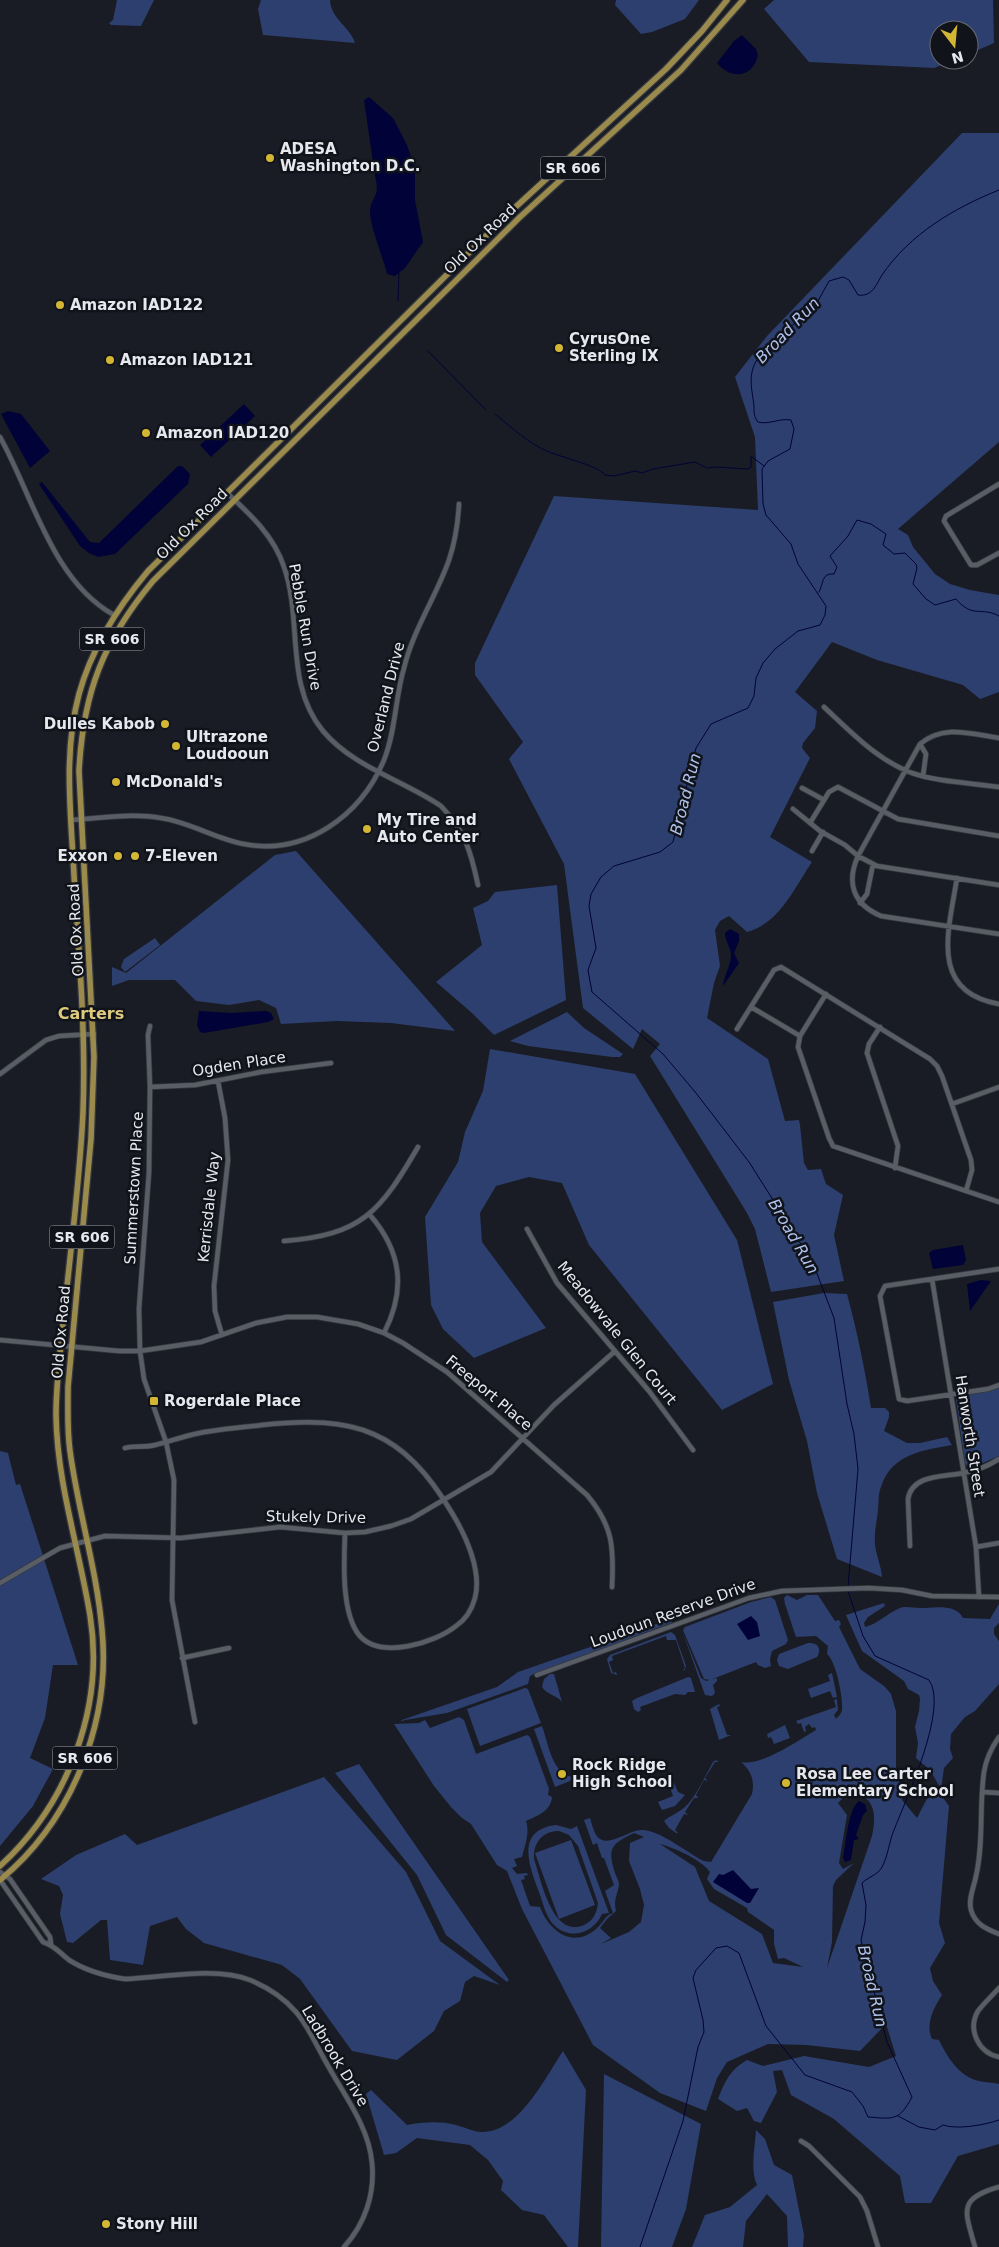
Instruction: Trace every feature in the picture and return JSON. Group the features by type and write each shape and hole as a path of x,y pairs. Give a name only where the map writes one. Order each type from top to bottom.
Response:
{"main road":[{"name":"Old Ox Road","path":"0,1866 35,1828 52,1803 72,1762 85,1720 92,1676 90,1616 64,1484 57,1430 57,1397 61,1344 80,1157 84,1035 71,820 69,752 74,719 85,674 114,614 148,571 507,215 666,69 702,31 727,0"},
{"name":"Old Ox Road","path":"1,1877 38,1841 65,1801 87,1753 99,1708 103,1678 103,1632 71,1459 67,1422 93,1110 94,1034 79,771 82,729 95,675 121,622 153,581 520,217 681,70 743,0"}],"street":[{"path":"0,437 16,467 36,516 51,544 83,592 93,602 114,614"},
{"path":"999,484 951,513 944,521 971,565 977,565 999,552"},
{"name":"Pebble Run Drive","path":"226,493 268,535 285,567 290,591 299,679 312,715 323,731 346,752 441,805 452,818 468,844 478,885"},
{"name":"Overland Drive","path":"71,820 153,816 182,822 218,837 244,845 264,846 286,844 315,835 338,822 358,802 378,771 392,736 401,678 408,653 450,558 458,526 459,504"},
{"path":"824,707 869,749 905,770 923,776 999,787"},
{"path":"999,738 951,730 935,734 920,744 882,811 852,871 852,882 860,903 870,911 882,916 999,934"},
{"path":"920,744 925,749 926,754 923,776"},
{"path":"810,823 829,792 838,787 904,821 999,836"},
{"path":"802,788 824,800"},
{"path":"793,809 823,832 845,844 858,856 873,864 999,885"},
{"path":"812,851 823,832"},
{"path":"860,903 867,894 873,864"},
{"path":"957,878 947,956 956,978 970,994 999,1004"},
{"path":"737,1029 774,970 779,967 880,1027 935,1064 952,1104 972,1163 971,1175 966,1191"},
{"path":"826,994 798,1042 799,1054 831,1144 839,1149 999,1202"},
{"path":"751,1007 800,1036"},
{"name":"Summerstown Place","path":"140,1351 140,1309 150,1172 148,1035 150,1026"},
{"path":"880,1027 869,1044 867,1053 898,1146 895,1168"},
{"path":"0,1074 46,1040 59,1036 94,1034"},
{"name":"Ogden Place","path":"150,1087 195,1085 261,1072 331,1063"},
{"name":"Kerrisdale Way","path":"218,1081 226,1122 228,1160 214,1278 215,1311 222,1335"},
{"path":"952,1104 999,1087"},
{"path":"284,1241 326,1236 352,1226 370,1215 394,1187 418,1147"},
{"path":"370,1215 390,1243 398,1274 396,1302 384,1333"},
{"name":"Meadowvale Glen Court","path":"527,1229 557,1283 649,1391 692,1450"},
{"path":"999,1269 885,1286 880,1296 896,1395 903,1401 988,1389 999,1385"},
{"name":"Hanworth Street","path":"932,1279 976,1547 979,1597"},
{"name":"Freeport Place","path":"0,1340 140,1351 190,1345 272,1319 302,1316 343,1320 384,1333 447,1372 587,1495 598,1509 611,1536 613,1550 612,1587"},
{"path":"140,1351 144,1379 166,1442 174,1480 172,1600 195,1722"},
{"name":"Stukely Drive","path":"0,1584 60,1548 86,1540 116,1536 172,1538 280,1527 365,1532 411,1519 491,1472 570,1390 614,1352"},
{"path":"125,1448 149,1446 212,1431 307,1421 344,1424 373,1434 403,1453 421,1469 455,1518 470,1553 477,1583 475,1599 468,1613 458,1625 440,1636 390,1649 370,1644 360,1636 351,1620 344,1572 345,1532"},
{"path":"910,1546 908,1499 912,1487 924,1479 964,1473 999,1459"},
{"path":"976,1547 999,1543"},
{"name":"Loudoun Reserve Drive","path":"537,1675 749,1598 773,1592 868,1588 902,1590 932,1596 999,1597"},
{"path":"182,1658 229,1648"},
{"path":"999,1737 991,1750 986,1766 980,1853 970,1904 974,1917 979,1924 999,1934"},
{"path":"983,1792 999,1793"},
{"name":"Ladbrook Drive","path":"1,1877 50,1937 51,1944"},
{"name":"Ladbrook Drive","path":"1,1877 43,1942 51,1944 82,1967 113,1977 136,1978 229,1974 257,1983 288,2004 306,2026 350,2104 365,2133 370,2149 372,2177 368,2204 359,2228 344,2247"},
{"path":"999,1988 978,2012 974,2025 975,2036 980,2045 987,2052 999,2057"},
{"path":"800,2141 816,2152 860,2197 867,2211 878,2247"},
{"path":"975,2247 967,2216 968,2206 977,2195 999,2187"}],"shaded area":[{"path":"117,0 154,0 141,26 111,25 109,23 113,20"},
{"path":"261,0 330,0 331,7 337,18 353,37 355,43 263,35 258,9"},
{"path":"616,0 699,0 685,19 652,32 641,34 615,5"},
{"path":"774,0 993,0 994,43 979,50 979,20 929,20 929,68 809,62 764,9"},
{"path":"742,35 756,49 758,55 755,63 747,72 735,74 717,63 734,41"},
{"path":"369,97 393,118 407,145 415,168 415,200 423,242 405,268 395,276 387,274 371,220 370,207 376,193 377,183 364,100"},
{"path":"962,133 999,133 999,442 898,529 908,535 913,547 935,574 950,584 999,595 999,692 980,699 963,685 877,660 832,642 795,692 817,711 815,728 803,743 802,748 810,758 770,837 812,862 777,913 758,928 747,932 729,916 720,921 715,930 720,966 714,983 707,1018 768,1059 785,1121 799,1120 804,1163 808,1170 821,1169 826,1184 843,1195 834,1235 844,1281 771,1292 755,1229 747,1213 650,1056 660,1044 642,1029 633,1049 583,1008 564,864 509,759 523,742 475,675 475,663 554,496 758,510 755,437 735,377 767,336"},
{"path":"244,404 255,416 211,457 200,445"},
{"path":"8,411 21,414 50,451 30,468 1,414"},
{"path":"178,466 182,466 190,474 188,484 115,554 98,557 80,546 39,484 42,482 90,542 99,543"},
{"path":"296,851 455,1031 391,1023 337,1021 281,1024 276,1008 259,1000 229,1005 196,1001 175,980 129,980 112,986 112,967 126,973 275,855"},
{"path":"557,885 566,1000 494,1035 436,982 482,945 473,908 488,901 495,892"},
{"path":"730,929 739,934 739,941 734,953 739,963 723,986 731,957 725,933"},
{"path":"155,938 160,945 125,972 121,967 124,959"},
{"path":"199,1011 231,1013 266,1011 271,1013 274,1019 268,1022 204,1033 200,1032 197,1025"},
{"path":"567,1012 584,1028 623,1054 620,1057 612,1057 528,1046 510,1041"},
{"path":"490,1049 635,1074 737,1240 773,1384 722,1410 589,1245 562,1183 529,1177 496,1186 480,1213 482,1242 546,1328 474,1358 443,1329 431,1305 425,1217 458,1162 465,1132 483,1091"},
{"path":"963,1245 966,1260 963,1265 933,1269 929,1253 933,1250"},
{"path":"981,1280 991,1281 970,1311 967,1284"},
{"path":"824,1293 847,1294 871,1408 885,1408 889,1412 884,1431 907,1443 920,1443 947,1437 952,1445 910,1456 892,1467 886,1476 879,1492 875,1535 882,1577 837,1559 817,1493 807,1441 789,1380 773,1302"},
{"path":"999,1388 999,1456 976,1466 967,1466 956,1399 961,1395"},
{"path":"0,1451 8,1453 16,1485 20,1484 78,1665 53,1665 45,1718 30,1758 53,1769 33,1806 0,1846"},
{"path":"787,1595 797,1600 807,1595 818,1595 835,1621 839,1620 841,1624 839,1627 860,1669 884,1686 891,1694 896,1711 896,1776 902,1788 902,1800 917,1818 934,1785 949,1806 939,1923 945,1943 930,1968 933,1981 942,1995 931,2016 929,2028 932,2039 939,2040 950,2059 960,2071 972,2079 999,2084 999,2144 958,2156 931,2203 905,2203 900,2176 834,2119 791,2095 782,2070 773,2071 777,2092 761,2123 754,2121 747,2108 737,2111 718,2099 729,2076 747,2060 763,2066 804,2056 869,2067 896,2056 886,2024 860,2051 806,2045 768,2044 727,2062 717,2078 706,2111 660,2093 593,2045 522,1909 507,1871 497,1865 471,1824 451,1807 434,1786 394,1724 419,1723 425,1720 430,1728 459,1717 464,1720 476,1754 527,1735 530,1737 549,1789 548,1795 552,1797 546,1809 539,1815 526,1821 526,1844 522,1857 514,1859 517,1866 512,1868 517,1874 527,1873 528,1875 524,1876 525,1879 521,1880 530,1906 540,1907 549,1923 563,1935 579,1937 597,1928 606,1917 613,1913 605,1891 614,1885 597,1843 593,1845 584,1820 590,1818 596,1835 604,1841 636,1831 648,1831 664,1837 704,1861 711,1862 752,1794 753,1784 751,1776 741,1762 758,1761 769,1757 816,1730 815,1727 812,1728 809,1724 805,1727 806,1731 804,1732 801,1723 798,1724 796,1721 836,1707 834,1700 837,1699 838,1710 834,1715 836,1719 841,1713 840,1688 836,1671 827,1654 828,1646 816,1636 796,1637 784,1598","holes":["847,1788 867,1799 873,1808 874,1824 872,1836 827,1968 832,1942 833,1886 836,1880 854,1863 843,1869 839,1863 847,1815 838,1803 844,1797 856,1795","634,1833 644,1837 630,1843 629,1861 644,1905 641,1922 629,1932 601,1944 611,1938 600,1928 616,1911 615,1900 619,1884 611,1852 620,1840","660,1844 673,1848 701,1863 710,1872 707,1879 714,1889 747,1908 748,1912 774,1930 774,1944 778,1959 784,1958 803,1967 773,1963 762,1934 709,1901 695,1867"]},
{"path":"771,1597 775,1600 788,1640 786,1644 772,1651 771,1666 765,1668 756,1662 710,1680 704,1679 683,1630 685,1627 751,1602"},
{"path":"884,1603 885,1606 868,1617 864,1623 865,1627 904,1607 944,1607 955,1610 963,1618 990,1619 999,1604 999,1623 994,1628 994,1634 999,1641 999,1684 975,1711 965,1717 951,1734 950,1749 953,1758 944,1768 941,1789 930,1770 916,1758 918,1743 915,1727 919,1711 919,1695 908,1689 904,1681 862,1651 846,1615"},
{"path":"751,1616 757,1622 760,1636 748,1640 737,1624"},
{"path":"671,1619 672,1623 534,1674 530,1676 528,1684 447,1713 399,1721 497,1687 518,1672"},
{"path":"682,1630 701,1678 706,1681 717,1678 713,1685 715,1693 712,1696 705,1695"},
{"path":"671,1632 675,1635 686,1666 685,1670 683,1671 685,1668 676,1640 667,1640 666,1636 612,1656 613,1660 609,1662 613,1673 616,1672 617,1675 611,1673 607,1659 610,1655"},
{"path":"808,1643 817,1645 819,1651 817,1657 788,1669 779,1666 777,1660 779,1654"},
{"path":"832,1673 837,1697 833,1698 830,1691 811,1698 808,1689 830,1681 828,1675"},
{"path":"550,1674 554,1674 562,1702 542,1687 544,1679"},
{"path":"688,1677 691,1678 695,1692 688,1692 685,1695 675,1694 640,1707 641,1710 638,1712 634,1709 632,1701 637,1698"},
{"path":"525,1688 528,1689 541,1723 480,1746 467,1709"},
{"path":"719,1704 720,1706 717,1707 727,1735 731,1735 719,1740 710,1709"},
{"path":"785,1725 790,1738 774,1744 771,1737 768,1738 767,1734"},
{"path":"542,1726 555,1764 565,1775 572,1777 570,1781 555,1787 534,1729"},
{"path":"716,1760 719,1762 715,1762 705,1778 708,1781 704,1780 696,1795 698,1798 694,1798 685,1812 688,1815 684,1814 675,1830 678,1833 676,1833 664,1821 690,1802"},
{"path":"359,1764 509,1980 507,1982 446,1935 417,1875 335,1773"},
{"path":"324,1777 406,1872 440,1941 500,1985 474,1976 465,1982 460,2001 444,2011 434,2031 397,2060 352,2051 300,1979 282,1965 204,1943 186,1929 177,1917 150,1926 143,1965 110,1960 107,1920 101,1920 73,1943 67,1942 60,1914 63,1895 59,1886 41,1879 76,1855 125,1834 137,1845"},
{"path":"674,1783 678,1792 685,1795 675,1806 662,1810 658,1802 673,1796 669,1784"},
{"path":"859,1801 865,1804 867,1811 863,1815 856,1835 859,1839 854,1840 851,1860 845,1862 843,1858 846,1835 852,1811"},
{"path":"556,1825 571,1829 577,1826 609,1913 602,1914 594,1926 588,1930 575,1934 562,1931 552,1923 545,1910 529,1861 528,1851 530,1842 535,1834 543,1828","holes":["559,1831 569,1835 578,1846 598,1903 596,1913 590,1921 584,1925 573,1927 564,1923 556,1916 544,1892 534,1859 535,1847 544,1835"]},
{"path":"571,1840 595,1905 559,1919 535,1853"},
{"path":"733,1870 751,1889 759,1888 750,1903 713,1882 719,1874 723,1875"},
{"path":"563,2051 586,2090 578,2247 568,2247 544,2215 522,2210 501,2190 503,2181 488,2160 470,2145 417,2138 396,2153 384,2155 366,2094 371,2090 407,2125 438,2122 479,2132 495,2130 508,2123 530,2102"},
{"path":"604,2074 701,2124 686,2209 672,2247 601,2247"},
{"path":"756,2130 765,2139 774,2165 792,2175 804,2235 803,2247 788,2247 787,2216 767,2194 746,2221 743,2247 692,2247 705,2215 730,2207 757,2185 753,2166"}],"waterway":[{"name":"Broad Run","path":"848,1587 858,1469 854,1434 847,1404 834,1318 813,1263 749,1162 696,1093 663,1054 592,992 588,970 596,948 589,906 591,894 601,877 614,866 660,852 673,842 696,748 711,724 748,708 754,696 756,678 763,663 775,649 798,631 820,625 825,615 826,606 798,564 791,544 766,515 763,504 762,469 768,461 790,449 794,429 791,420 758,422 754,413 751,382 752,370 758,358 818,301 829,281 843,277 849,280 858,295 867,294 873,290 893,260 919,235 950,214 999,190"},
{"path":"398,301 399,273"},
{"path":"428,351 486,410"},
{"path":"495,414 534,445 588,465 605,475 614,476 635,471 642,473 653,469 695,462 707,468 748,469 751,467 751,456 764,466"},
{"path":"819,592 825,577 834,574 837,567 830,556 848,536 857,520 871,524 886,534 883,545 894,554 905,553 916,564 917,568 913,584 926,599 935,605 956,599 972,611 993,613 999,616"},
{"name":"Broad Run","path":"640,2247 683,2121 698,2047 704,2032 693,1978 696,1970 716,1948 727,1946 739,1953 766,2026 805,2075 852,2092 863,2106 868,2117 895,2117 903,2111 912,2097 887,2042 861,1940 866,1905 862,1883 878,1872 884,1863 892,1835 924,1754 934,1711 934,1693 929,1680 875,1656 863,1636 848,1591"},
{"path":"898,2116 919,2127 935,2130 943,2125 956,2127 971,2126 999,2120"}],"place":[{"name":"ADESA Washington D.C.","path":"270,158"},
{"name":"Amazon IAD122","path":"60,305"},
{"name":"CyrusOne Sterling IX","path":"559,348"},
{"name":"Amazon IAD121","path":"110,360"},
{"name":"Amazon IAD120","path":"146,433"},
{"name":"Dulles Kabob","path":"165,724"},
{"name":"Ultrazone Loudooun","path":"176,746"},
{"name":"McDonald's","path":"116,782"},
{"name":"My Tire and Auto Center","path":"367,829"},
{"name":"Exxon","path":"118,856"},
{"name":"7-Eleven","path":"135,856"},
{"name":"Rogerdale Place","path":"154,1401"},
{"name":"Rock Ridge High School","path":"562,1774"},
{"name":"Rosa Lee Carter Elementary School","path":"786,1783"},
{"name":"Stony Hill","path":"106,2224"}],"district":[{"name":"Carters","path":"91,1013"}]}
